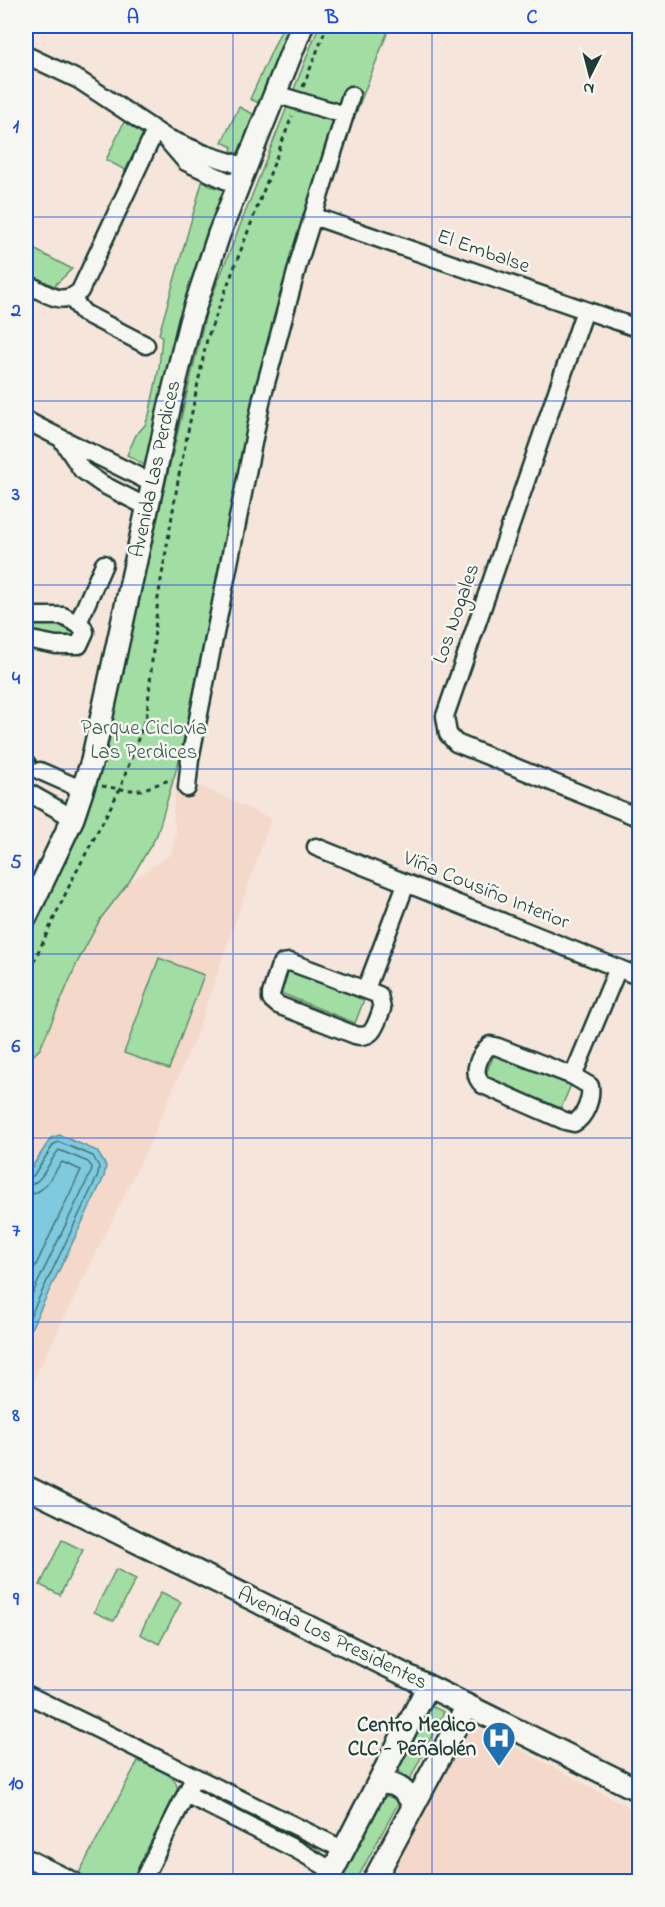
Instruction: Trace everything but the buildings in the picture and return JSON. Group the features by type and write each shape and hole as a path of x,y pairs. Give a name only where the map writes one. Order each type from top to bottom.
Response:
{"street":[{"name":"Avenida Las Perdices","path":"26,917 73,818 100,731 147,507 190,322 202,281 237,171 275,94 302,26"},
{"path":"26,55 79,80 160,134 237,171"},
{"path":"275,94 345,115"},
{"path":"187,780 262,398 279,330 351,95"},
{"path":"160,134 186,162 237,171"},
{"path":"26,283 55,298 71,298 83,286 160,134"},
{"name":"El Embalse","path":"313,216 639,329"},
{"path":"71,298 84,313 146,345"},
{"name":"Los Nogales","path":"585,310 445,716 448,734 456,743 639,818"},
{"path":"26,420 153,484"},
{"path":"62,440 82,470 102,484 147,507"},
{"path":"78,623 104,564"},
{"path":"26,616 63,616 78,623 86,632 79,645 56,645 26,639"},
{"path":"31,766 83,790"},
{"path":"28,793 73,818"},
{"name":"Viña Cousiño Interior","path":"315,847 639,977"},
{"path":"366,989 406,884"},
{"path":"290,962 366,989 379,995 382,1009 370,1034 363,1037 278,1005 271,999 279,968 283,963 290,962"},
{"path":"573,1076 618,968"},
{"path":"490,1045 573,1076 590,1086 591,1095 581,1119 574,1123 483,1085 476,1080 475,1073 484,1050 490,1045"},
{"name":"Avenida Los Presidentes","path":"26,1487 639,1791"},
{"path":"186,1794 297,1850 330,1876 428,1686"},
{"path":"26,1694 344,1850"},
{"path":"373,1881 467,1706"},
{"path":"142,1881 194,1777"},
{"path":"378,1784 389,1782 397,1785 410,1797 413,1805"},
{"path":"29,1858 75,1881"}],"path":[{"path":"26,978 72,880 120,789 147,714 158,598 179,475 207,339 327,26"},
{"path":"83,790 102,786 141,790 175,779 187,780"},
{"path":"633,1823 639,1827"}],"shaded area":[{"path":"200,786 271,819 195,1038 149,1145 26,1396 26,1062 40,1049 77,963 101,918 129,882 171,854 176,834 173,813 175,791"},
{"name":"Centro Medico CLC - Peñalolén","path":"467,1721 639,1813 639,1881 389,1882"}],"green space":[{"path":"283,26 292,26 259,103 250,99"},
{"name":"Parque Ciclovía Las Perdices","path":"319,26 390,26 272,328 255,396 180,757 157,835 129,882 101,918 77,963 40,1049 26,1062 26,939 68,853 105,738 207,309"},
{"path":"239,107 253,114 239,154 231,151 232,147 222,142"},
{"path":"124,122 146,133 127,171 106,160"},
{"path":"203,179 210,186 226,190 149,462 144,465 127,455 149,415 159,368 162,336 159,334"},
{"path":"26,245 72,269 54,286 26,272"},
{"path":"26,621 76,625 75,640 26,633"},
{"path":"159,958 204,975 169,1069 124,1053"},
{"path":"287,969 364,1000 355,1023 278,992"},
{"path":"494,1055 571,1085 561,1108 484,1078"},
{"path":"62,1540 83,1550 60,1595 40,1585"},
{"path":"116,1569 136,1579 114,1621 94,1612"},
{"path":"161,1592 181,1602 159,1644 140,1634"},
{"path":"425,1703 444,1712 409,1781 397,1770 391,1770"},
{"path":"138,1761 170,1776 175,1781 177,1793 134,1881 85,1881 77,1877"},
{"path":"380,1790 401,1798 356,1881 332,1882"}],"water":[{"path":"60,1135 97,1151 106,1166 104,1177 26,1339 26,1176 51,1138"}],"place":[{"name":"Centro Medico CLC - Peñalolén","path":"499,1767"}]}
